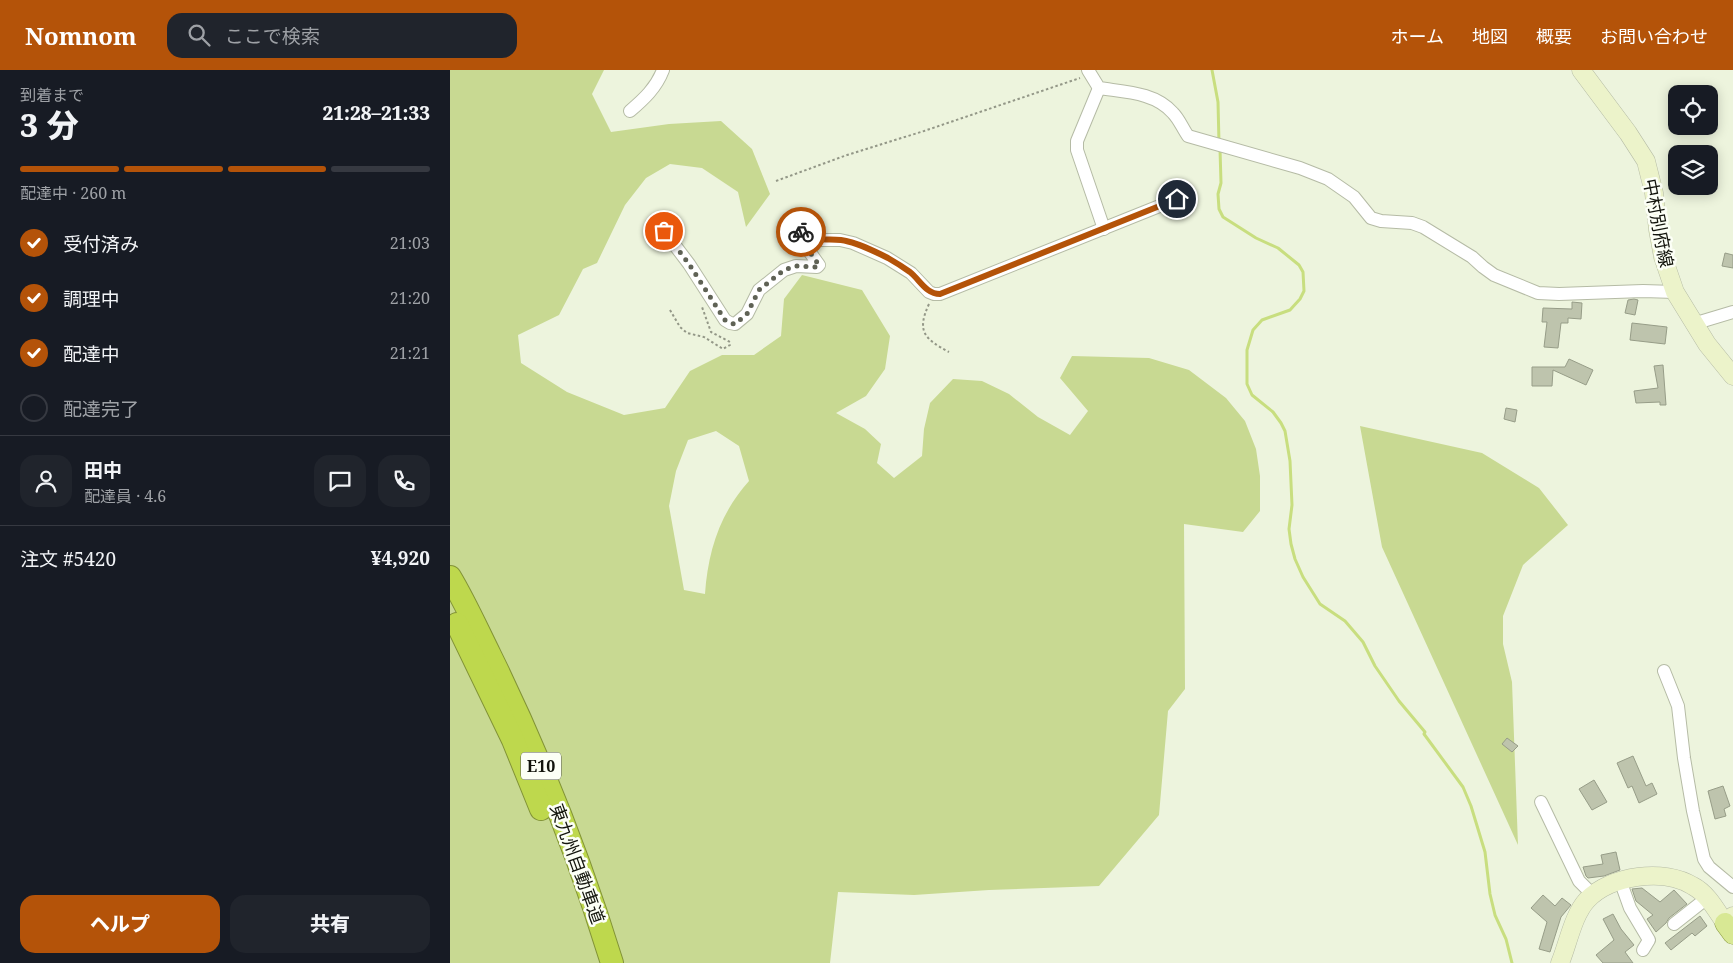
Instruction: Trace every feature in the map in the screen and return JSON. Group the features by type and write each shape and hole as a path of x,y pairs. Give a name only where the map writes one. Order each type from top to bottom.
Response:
{"highway":[{"name":"東九州自動車道","path":"450,577 514,704 540,763 612,963"},
{"name":"東九州自動車道","path":"450,610 513,740 564,868 596,963"}],"main road":[{"name":"中村別府線","path":"1582,70 1646,161 1654,193 1663,257 1675,292 1693,324 1733,376"},
{"path":"1560,963 1578,915 1586,900 1620,880 1657,876 1669,877 1695,886 1730,925"}],"street":[{"path":"630,111 647,97 655,86 662,70"},
{"path":"1089,72 1099,88 1150,97 1172,112 1188,136 1300,168 1328,179 1354,197 1371,218 1380,221 1412,223 1423,227 1472,257 1483,268 1525,289 1538,293 1559,294 1643,291 1675,292"},
{"path":"1099,88 1077,141 1076,150 1104,229"},
{"path":"664,231 689,264 725,320 735,324 747,314 759,290 784,270 796,266 817,267 819,265 794,230 796,228 803,234 816,240 840,240 853,243 887,258 911,273 929,292 940,294 1177,199"},
{"path":"1693,324 1733,312"},
{"path":"1664,671 1678,706 1690,794 1704,858 1709,867 1733,887"},
{"path":"1540,802 1579,881 1593,895"},
{"path":"1620,880 1630,908 1649,940 1642,950"},
{"path":"1674,924 1707,898"}],"path":[{"path":"776,181 1089,72"},
{"path":"940,294 930,303 924,313 922,325 925,336 949,352"},
{"path":"670,310 680,327 688,333 704,337 723,349 730,345 730,342 711,332 701,304"}],"green space":[{"path":"450,70 604,70 592,94 611,132 669,124 721,121 752,149 770,194 746,227 738,192 702,168 670,164 646,178 625,205 597,263 583,269 559,315 518,335 521,363 567,392 624,415 665,408 690,371 722,355 754,355 781,336 784,299 802,275 862,290 890,336 885,369 866,396 836,413 865,429 881,444 877,463 894,478 922,456 924,429 930,403 953,379 982,381 1009,394 1038,417 1070,435 1088,411 1060,378 1072,356 1149,358 1189,370 1226,398 1245,421 1256,449 1260,476 1260,511 1243,532 1184,524 1185,689 1168,711 1159,815 1099,886 914,895 838,892 830,963 450,963","holes":["716,431 739,446 749,481 730,506 717,533 709,563 705,594 684,590 669,506 676,471 688,440"]},
{"path":"1360,426 1482,453 1539,488 1568,525 1523,565 1503,616 1503,644 1512,682 1518,845 1382,547"}],"building":[{"path":"1725,253 1733,255 1733,268 1722,266"},
{"path":"1628,300 1638,300 1635,315 1625,313"},
{"path":"1572,302 1582,303 1581,319 1568,318 1568,323 1561,323 1558,348 1544,347 1547,322 1542,322 1543,308 1572,309"},
{"path":"1632,323 1667,327 1665,344 1630,340"},
{"path":"1569,359 1593,370 1586,385 1553,370 1552,386 1532,386 1532,367 1565,367"},
{"path":"1663,365 1666,405 1660,405 1660,402 1636,403 1634,391 1658,388 1654,366"},
{"path":"1506,408 1517,410 1515,422 1504,419"},
{"path":"1507,738 1518,746 1512,752 1502,744"},
{"path":"1633,756 1646,786 1652,783 1657,794 1639,803 1632,786 1628,788 1617,763"},
{"path":"1594,780 1607,802 1592,810 1579,789"},
{"path":"1723,786 1730,806 1724,809 1726,816 1715,819 1708,791"},
{"path":"1616,852 1620,870 1604,876 1588,878 1586,876 1583,867 1603,864 1601,855"},
{"path":"1642,888 1660,902 1674,890 1687,904 1669,918 1656,932 1647,919 1653,915 1636,901 1632,889"},
{"path":"1543,895 1555,906 1562,898 1571,905 1561,917 1550,952 1539,949 1547,922 1531,908"},
{"path":"1613,914 1621,929 1634,945 1625,952 1633,963 1603,963 1596,955 1614,940 1603,919"},
{"path":"1700,916 1707,926 1695,936 1692,933 1671,950 1665,943"}],"waterway":[{"path":"1212,70 1218,102 1219,143"},
{"path":"1220,149 1221,183 1218,194 1219,209 1223,217 1256,238 1278,248 1299,265 1303,272 1304,291 1300,299 1290,310 1262,320 1253,330 1247,350 1247,384 1252,395 1273,412 1285,431 1290,461 1292,505 1289,529 1295,559 1303,577 1320,604 1345,621 1363,642 1375,666 1399,701 1425,732 1424,734 1463,787 1485,852 1490,894 1495,915 1506,939 1512,963"}],"way so far":[{"path":"664,231 689,264 725,320 735,324 747,314 759,290 784,270 796,266 817,267 819,265 794,230 796,228 801,232"}],"route":[{"path":"801,232 816,240 840,240 853,243 887,258 911,273 929,292 940,294 1177,199"}]}
